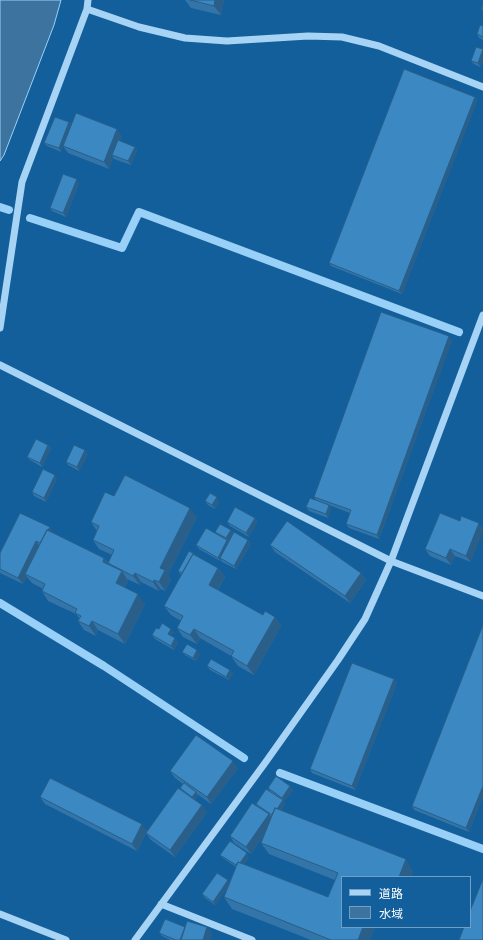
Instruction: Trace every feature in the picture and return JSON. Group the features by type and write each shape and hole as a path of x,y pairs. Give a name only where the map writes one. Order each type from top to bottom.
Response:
{"street":[{"path":"0,328 22,182 87,9 88,0"},
{"path":"87,9 139,27 184,38 227,41 308,36 342,37 379,46 483,87"},
{"path":"135,940 265,763 338,660 365,619 391,562 483,315"},
{"path":"0,365 391,562 483,596"},
{"path":"161,904 252,940"},
{"path":"0,914 66,940"}],"water":[{"path":"0,0 61,0 54,25 4,155 0,161"}],"building":[{"path":"190,0 215,0 214,6"},
{"path":"480,25 483,26 483,37 477,34"},
{"path":"476,47 483,49 478,63 471,61"},
{"path":"404,69 475,97 399,291 329,263"},
{"path":"76,113 117,129 104,162 63,146"},
{"path":"55,117 69,122 59,148 44,143"},
{"path":"118,140 135,147 128,161 112,155"},
{"path":"63,174 77,179 63,213 50,208"},
{"path":"381,312 449,336 377,535 346,524 351,510 314,497"},
{"path":"36,439 48,445 40,463 27,457"},
{"path":"74,445 85,450 77,467 66,462"},
{"path":"43,469 55,475 44,498 32,492"},
{"path":"125,475 190,508 160,568 165,570 159,582 154,580 153,582 135,573 133,576 108,563 114,550 93,540 99,526 91,522 105,492 114,496"},
{"path":"210,493 217,497 212,505 205,501"},
{"path":"310,498 329,505 326,514 306,507"},
{"path":"235,507 255,518 246,533 227,522"},
{"path":"20,513 50,527 40,543 36,541 18,578 0,569 0,553"},
{"path":"440,513 460,521 461,516 479,523 466,556 450,549 446,558 425,549"},
{"path":"287,521 361,573 345,596 270,545"},
{"path":"220,524 231,530 226,538 215,532"},
{"path":"206,528 227,540 218,558 196,545"},
{"path":"47,530 104,558 103,562 122,571 116,583 138,594 118,634 92,621 89,626 78,621 81,616 75,613 77,609 42,591 45,584 25,574"},
{"path":"234,532 248,540 234,566 220,558"},
{"path":"189,551 198,556 193,554 182,573 178,571"},
{"path":"193,554 218,568 209,585 263,615 265,611 275,617 247,666 231,656 234,651 194,629 190,635 177,628 183,616 164,606"},
{"path":"162,623 171,629 168,634 175,638 171,646 152,635 156,628 159,629"},
{"path":"483,625 483,786 466,828 412,806"},
{"path":"187,644 197,650 193,658 182,652"},
{"path":"211,659 230,670 226,677 207,666"},
{"path":"352,663 394,679 352,786 310,769"},
{"path":"196,735 233,761 207,797 170,771"},
{"path":"276,776 290,786 282,798 268,788"},
{"path":"50,778 142,824 132,844 40,797"},
{"path":"184,783 196,792 192,797 180,788"},
{"path":"178,788 202,805 170,850 146,833"},
{"path":"266,789 283,800 277,809 275,808 272,815 256,804"},
{"path":"252,803 269,814 246,847 230,836"},
{"path":"275,808 406,859 399,876 341,876 341,928 363,928 358,940 331,940 224,897 238,862 328,897 338,873 261,843"},
{"path":"230,841 247,853 240,863 238,862 236,865 220,855"},
{"path":"217,873 228,880 213,902 202,894"},
{"path":"483,879 483,940 459,940 464,928 471,928 471,909"},
{"path":"165,919 185,927 180,940 176,940 159,933"},
{"path":"187,921 207,927 203,940 181,940"}],"waterway":[{"path":"0,207 9,210"},
{"path":"30,218 122,248 139,212 459,332"},
{"path":"0,603 104,666 244,758"},
{"path":"280,773 483,849"}]}
